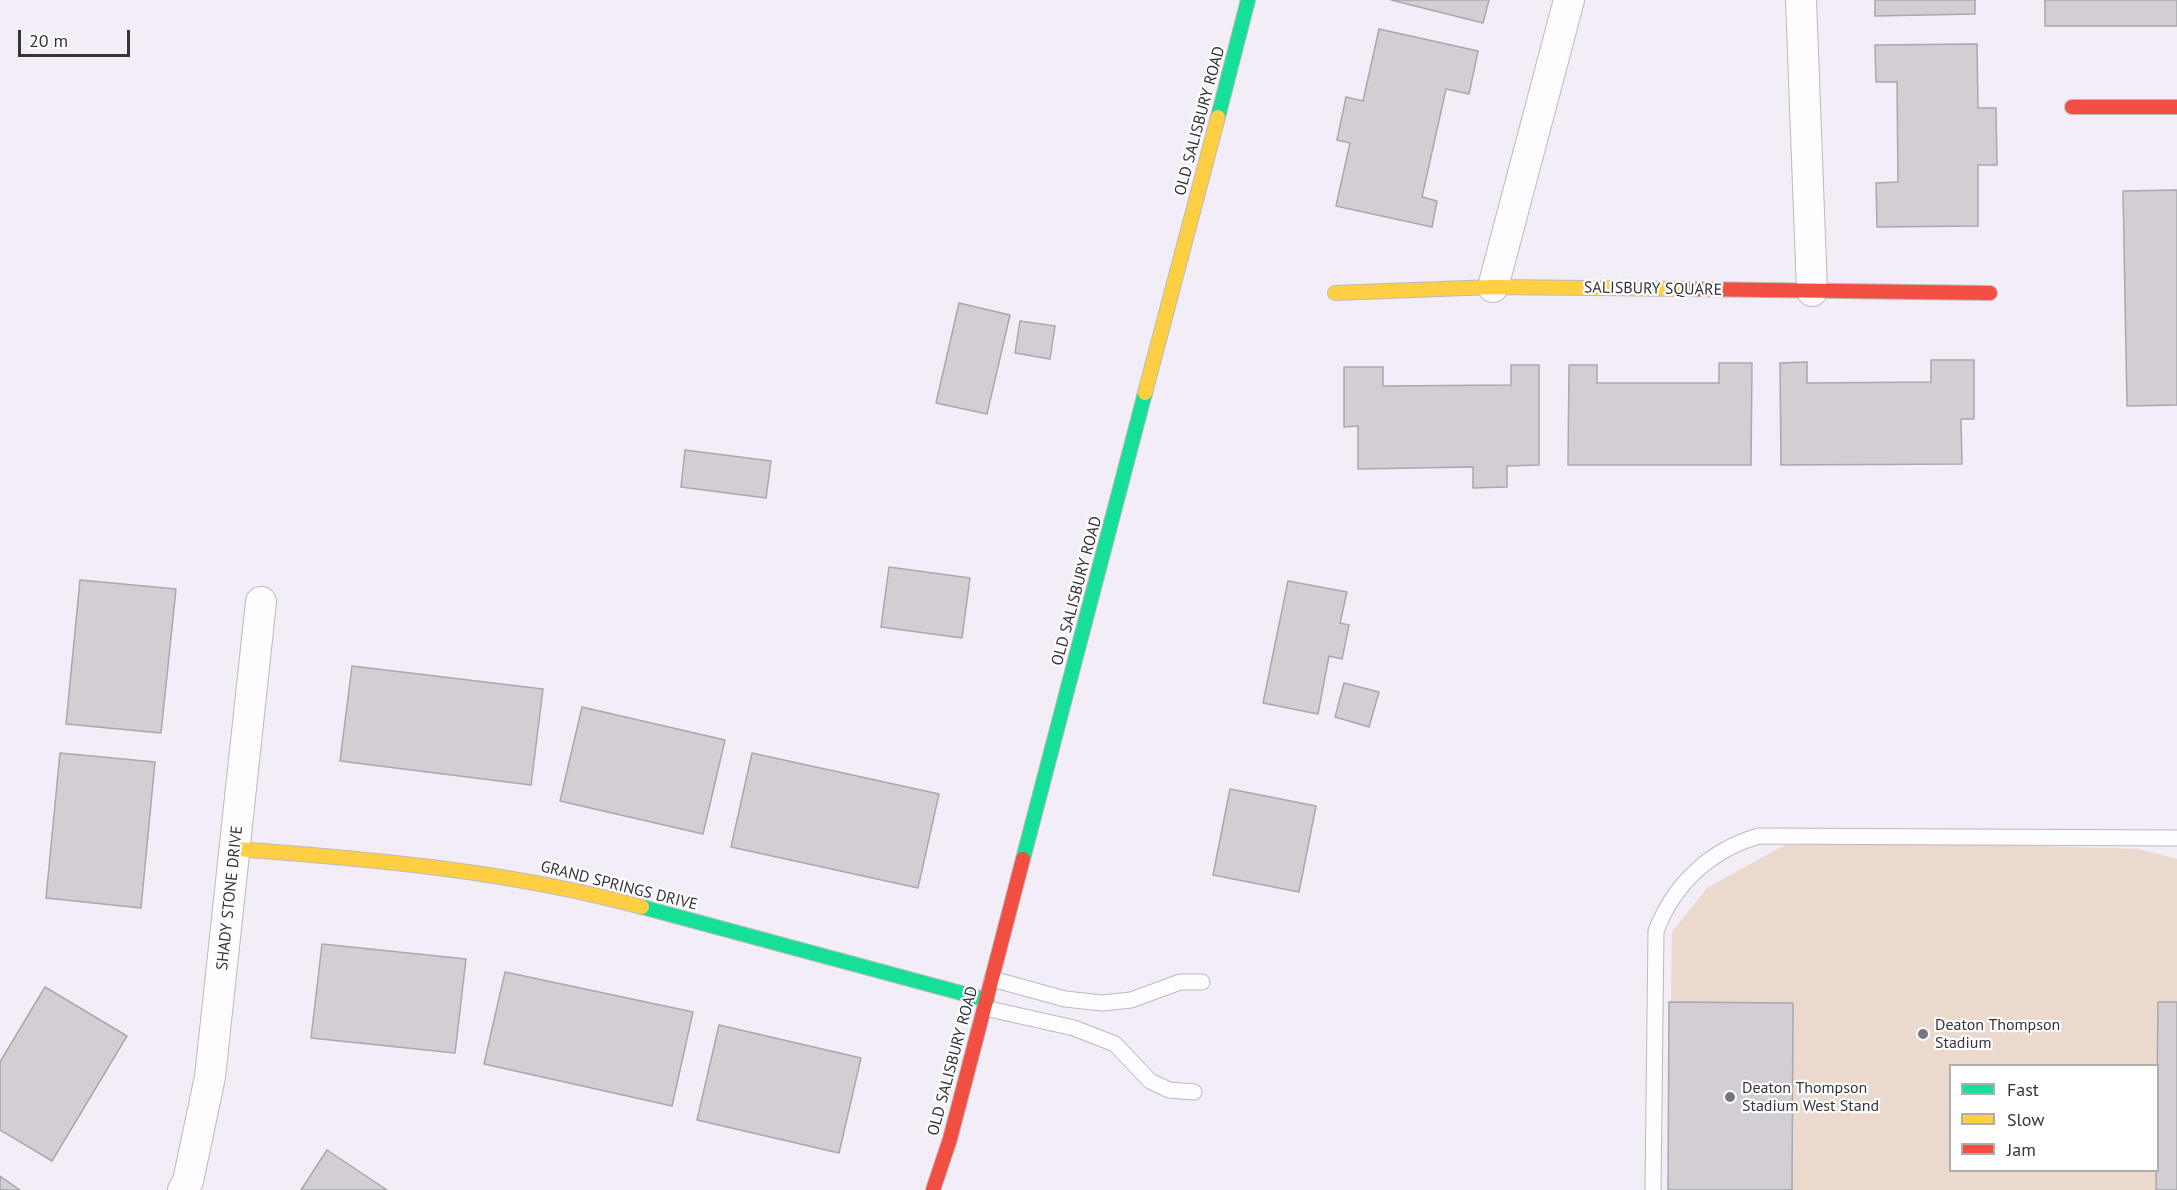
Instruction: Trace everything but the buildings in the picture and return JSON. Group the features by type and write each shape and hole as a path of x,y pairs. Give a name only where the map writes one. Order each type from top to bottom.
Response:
{"street":[{"name":"OLD SALISBURY ROAD","path":"933,1190 951,1139 1248,0"},
{"path":"1494,287 1569,0"},
{"path":"1801,0 1812,291"},
{"path":"2072,107 2177,107"},
{"name":"SALISBURY SQUARE","path":"1335,293 1494,287 1990,293"},
{"name":"SHADY STONE DRIVE","path":"183,1190 188,1181 210,1077 261,602"},
{"name":"GRAND SPRINGS DRIVE","path":"236,849 347,857 471,872 571,888 986,1004"}],"lane":[{"path":"1653,1190 1656,931 1665,908 1706,860 1737,842 1759,836 2177,838"},
{"path":"992,979 1065,999 1102,1003 1131,1000 1180,982 1202,982"},
{"path":"986,1004 1074,1028 1115,1044 1150,1081 1169,1090 1194,1092"}],"shaded area":[{"name":"Deaton Thompson Stadium","path":"1900,842 2139,849 2177,859 2177,1190 1668,1190 1672,932 1707,888 1785,845"}],"traffic: fast":[{"path":"1218,117 1248,0"},
{"path":"1023,859 1145,393"},
{"path":"642,907 987,1000"}],"traffic: slow":[{"path":"1145,393 1218,117"},
{"path":"1335,293 1493,287 1691,289"},
{"path":"236,849 390,862 491,875 642,907"}],"traffic: jam":[{"path":"2072,107 2177,107"},
{"path":"1691,289 1990,293"},
{"path":"933,1190 950,1139 1023,859"}],"place":[{"name":"Deaton Thompson Stadium","path":"1923,1034"},
{"name":"Deaton Thompson Stadium West Stand","path":"1730,1097"}]}
